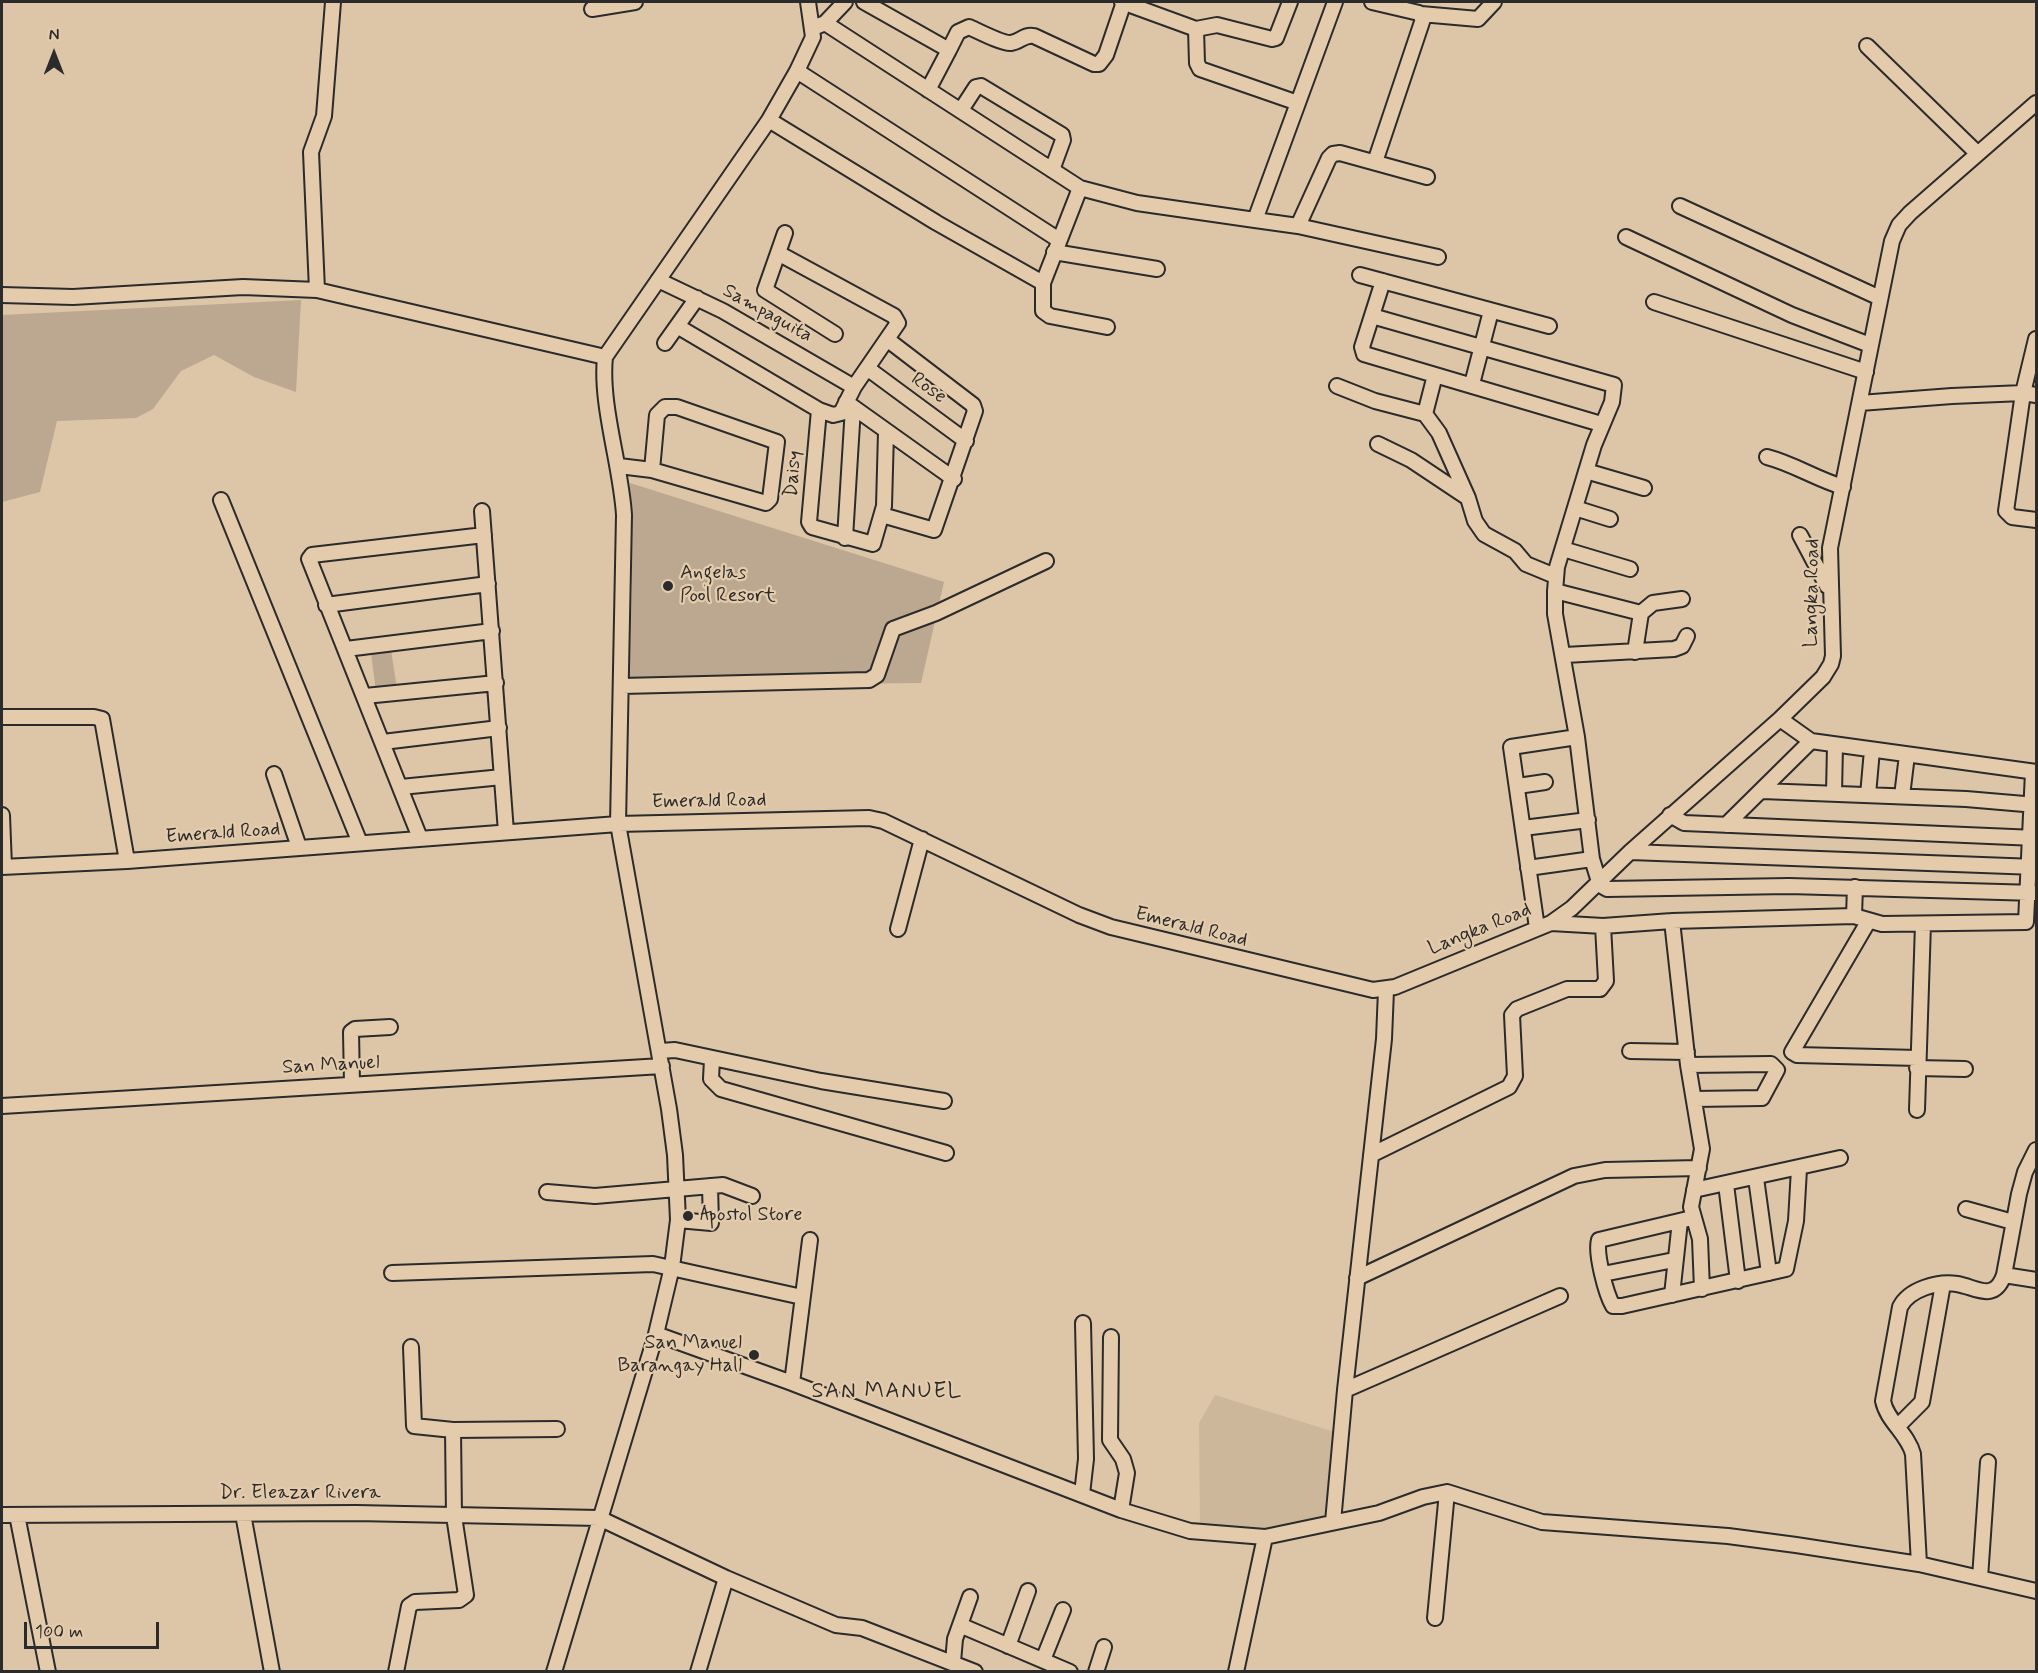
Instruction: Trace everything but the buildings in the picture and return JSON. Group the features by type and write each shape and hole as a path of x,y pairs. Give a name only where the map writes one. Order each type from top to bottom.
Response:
{"street":[{"path":"317,291 311,152 324,116 333,2"},
{"path":"592,9 635,2"},
{"path":"808,2 819,26 961,110 1080,188 1137,203 1298,226 1438,257"},
{"path":"554,1671 656,1334 672,1267 678,1220 675,1155 660,1051 618,824 624,515 620,466 606,395 605,357 769,120 819,26 845,2"},
{"path":"864,2 949,50"},
{"path":"928,90 958,32 969,27 1005,43 1015,42 1029,35 1034,36 1094,64 1099,64 1106,55 1123,2 1196,29 1217,25 1274,39 1290,2"},
{"path":"1255,220 1335,2"},
{"path":"1372,2 1421,14 1478,19 1494,2"},
{"path":"1375,162 1423,23 1421,14"},
{"path":"1196,29 1197,63 1200,69 1298,103"},
{"path":"1867,46 1977,153"},
{"path":"797,70 1057,246 1157,269"},
{"path":"961,110 976,87 981,86 1062,135 1063,140 1052,170"},
{"name":"Langka Road","path":"1386,990 1537,928 1565,914 1670,815 1823,677 1831,664 1830,548 1893,241 1899,225 1910,213 2037,103"},
{"path":"769,120 937,224 1043,283"},
{"path":"1298,226 1329,158 1333,154 1375,162 1427,177"},
{"path":"1080,188 1043,283 1042,305 1046,314 1107,327"},
{"path":"1680,206 1880,298"},
{"path":"785,233 765,291 835,334"},
{"path":"1626,237 1792,315 1870,345"},
{"path":"778,253 894,316 898,323 854,387 849,405 845,538"},
{"path":"1360,275 1550,326"},
{"name":"Sampaguita","path":"658,280 697,298 854,387"},
{"path":"1383,281 1362,352 1601,424"},
{"path":"2,294 73,297 243,287 317,291 605,357"},
{"path":"665,343 697,298"},
{"path":"1654,302 1866,372"},
{"path":"1472,384 1491,311"},
{"path":"1372,316 1612,383 1615,388 1586,471 1555,576 1554,591 1555,614 1565,655 1592,859 1598,883 1607,888 1855,887 2032,893"},
{"path":"677,326 819,410 840,414 849,405"},
{"path":"2037,339 2030,394 2006,511 2012,518 2037,520"},
{"path":"882,515 934,531 954,479 975,411 973,405 888,340"},
{"name":"Rose","path":"867,368 966,441"},
{"path":"1425,414 1435,375"},
{"path":"1337,386 1375,401 1425,414 1439,433 1468,498 1475,521 1489,539 1515,551 1526,564 1555,576"},
{"path":"1860,404 2030,394"},
{"path":"849,405 954,479"},
{"path":"620,466 652,470 766,503 770,499 777,442 677,407 665,407 657,415 652,470"},
{"name":"Daisy","path":"819,410 810,525 845,538 873,544 882,515 886,432"},
{"path":"1378,444 1411,460 1468,498"},
{"path":"1767,457 1784,462 1819,480 1843,487"},
{"path":"1586,471 1644,488"},
{"path":"221,500 360,843"},
{"path":"1575,508 1610,519"},
{"path":"482,511 506,832"},
{"path":"420,838 309,560 311,556 484,535"},
{"path":"1800,535 1829,590"},
{"path":"1563,549 1630,569"},
{"path":"622,686 869,680 877,675 893,629 936,613 1046,561"},
{"path":"326,605 489,584"},
{"path":"1554,591 1641,613"},
{"path":"1635,652 1641,613 1653,603 1682,598"},
{"path":"346,649 492,631"},
{"path":"1565,655 1678,648 1687,636"},
{"path":"364,696 496,683"},
{"path":"2,717 94,717 102,719 127,861"},
{"path":"1551,922 1603,926 1672,921 1854,916 1868,922 1923,924 2031,922 2035,772 1811,741 1780,718"},
{"path":"383,741 499,728"},
{"path":"1537,928 1511,750 1513,746 1577,737"},
{"path":"1726,825 1811,741"},
{"path":"1834,794 1835,745"},
{"path":"1868,795 1872,750"},
{"path":"1902,796 1906,755"},
{"path":"274,774 299,848"},
{"path":"401,787 502,777"},
{"path":"1518,786 1545,782"},
{"path":"1762,791 2034,804"},
{"path":"2,815 3,867"},
{"path":"1670,815 1680,822 1726,825 2033,837"},
{"name":"Emerald Road","path":"3,867 127,861 618,824 869,818 883,821 1079,915 1111,927 1373,990 1386,990"},
{"path":"1523,828 1588,820"},
{"path":"897,929 922,839"},
{"path":"1630,852 2033,867"},
{"path":"1528,868 1592,859"},
{"path":"1854,916 1855,887"},
{"path":"1672,921 1687,1059 1703,1154 1674,1260 1672,1295"},
{"path":"1868,922 1792,1052 1797,1055 1917,1063 1965,1069"},
{"path":"1917,1110 1923,924"},
{"path":"1371,1155 1509,1087 1515,1076 1512,1015 1517,1009 1567,989 1600,989 1606,981 1603,926"},
{"path":"1333,1522 1345,1390 1384,1039 1386,990"},
{"path":"352,1084 351,1032 355,1029 390,1027"},
{"path":"660,1051 675,1050 712,1059 944,1101"},
{"path":"1630,1051 1687,1059 1771,1064 1778,1070 1762,1098 1694,1099"},
{"path":"712,1059 711,1079 721,1089 946,1153"},
{"name":"San Manuel","path":"2,1106 662,1066"},
{"path":"1919,1564 1913,1454 1907,1438 1886,1412 1883,1401 1900,1307 1914,1293 1943,1284 1959,1284 1979,1291 1989,1291 2000,1282 2004,1275 2025,1172 2037,1150"},
{"path":"1694,1190 1726,1185 1840,1158"},
{"path":"1357,1278 1574,1176 1605,1170 1699,1168"},
{"path":"1686,1219 1599,1240 1597,1248 1611,1304 1615,1307 1784,1270 1789,1265 1799,1169"},
{"path":"1756,1178 1769,1273"},
{"path":"1726,1185 1738,1281"},
{"path":"678,1220 711,1223 710,1186"},
{"path":"547,1192 595,1196 729,1186 752,1196"},
{"path":"1966,1209 2013,1222"},
{"path":"1686,1219 1701,1239 1702,1289"},
{"path":"792,1383 810,1240"},
{"path":"1603,1274 1674,1260"},
{"path":"392,1273 643,1263 672,1267 802,1297"},
{"path":"2004,1275 2037,1280"},
{"path":"1898,1426 1922,1402 1943,1284"},
{"path":"1345,1390 1560,1296"},
{"path":"1082,1494 1086,1459 1083,1323"},
{"path":"656,1334 792,1383 1121,1510 1190,1531 1265,1537 1379,1513 1423,1497 1448,1492 1528,1519 1558,1525 1728,1536 1919,1564 2037,1591"},
{"path":"1112,1337 1110,1440 1123,1459 1126,1473 1121,1510"},
{"path":"411,1347 412,1422 418,1427 453,1430 557,1429"},
{"path":"396,1671 411,1603 459,1600 466,1595 454,1515 453,1430"},
{"path":"1980,1578 1988,1462"},
{"path":"1435,1618 1448,1492"},
{"path":"243,1514 272,1671"},
{"name":"Dr. Eleazar Rivera","path":"2,1515 454,1515 599,1518"},
{"path":"17,1515 48,1671"},
{"path":"599,1518 726,1578 836,1625 862,1628 975,1671"},
{"path":"1236,1671 1265,1537"},
{"path":"698,1671 726,1578"},
{"path":"1008,1646 1028,1591"},
{"path":"953,1662 955,1639 962,1626 970,1597"},
{"path":"1043,1660 1063,1610"},
{"path":"962,1626 1070,1671"},
{"path":"1096,1671 1104,1647"}],"shaded area":[{"path":"301,300 296,392 254,377 214,355 181,371 153,409 136,418 57,421 40,492 2,502 2,315"},
{"path":"630,483 944,582 921,683 629,686 632,587"},
{"path":"391,650 397,689 376,692 371,653"},
{"path":"1215,1395 1338,1433 1328,1520 1262,1529 1200,1525 1199,1423"}],"place":[{"name":"Angelas Pool Resort","path":"668,586"},
{"name":"Apostol Store","path":"688,1216"},
{"name":"San Manuel Barangay Hall","path":"754,1355"}],"district":[{"name":"SAN MANUEL","path":"887,1392"}]}
